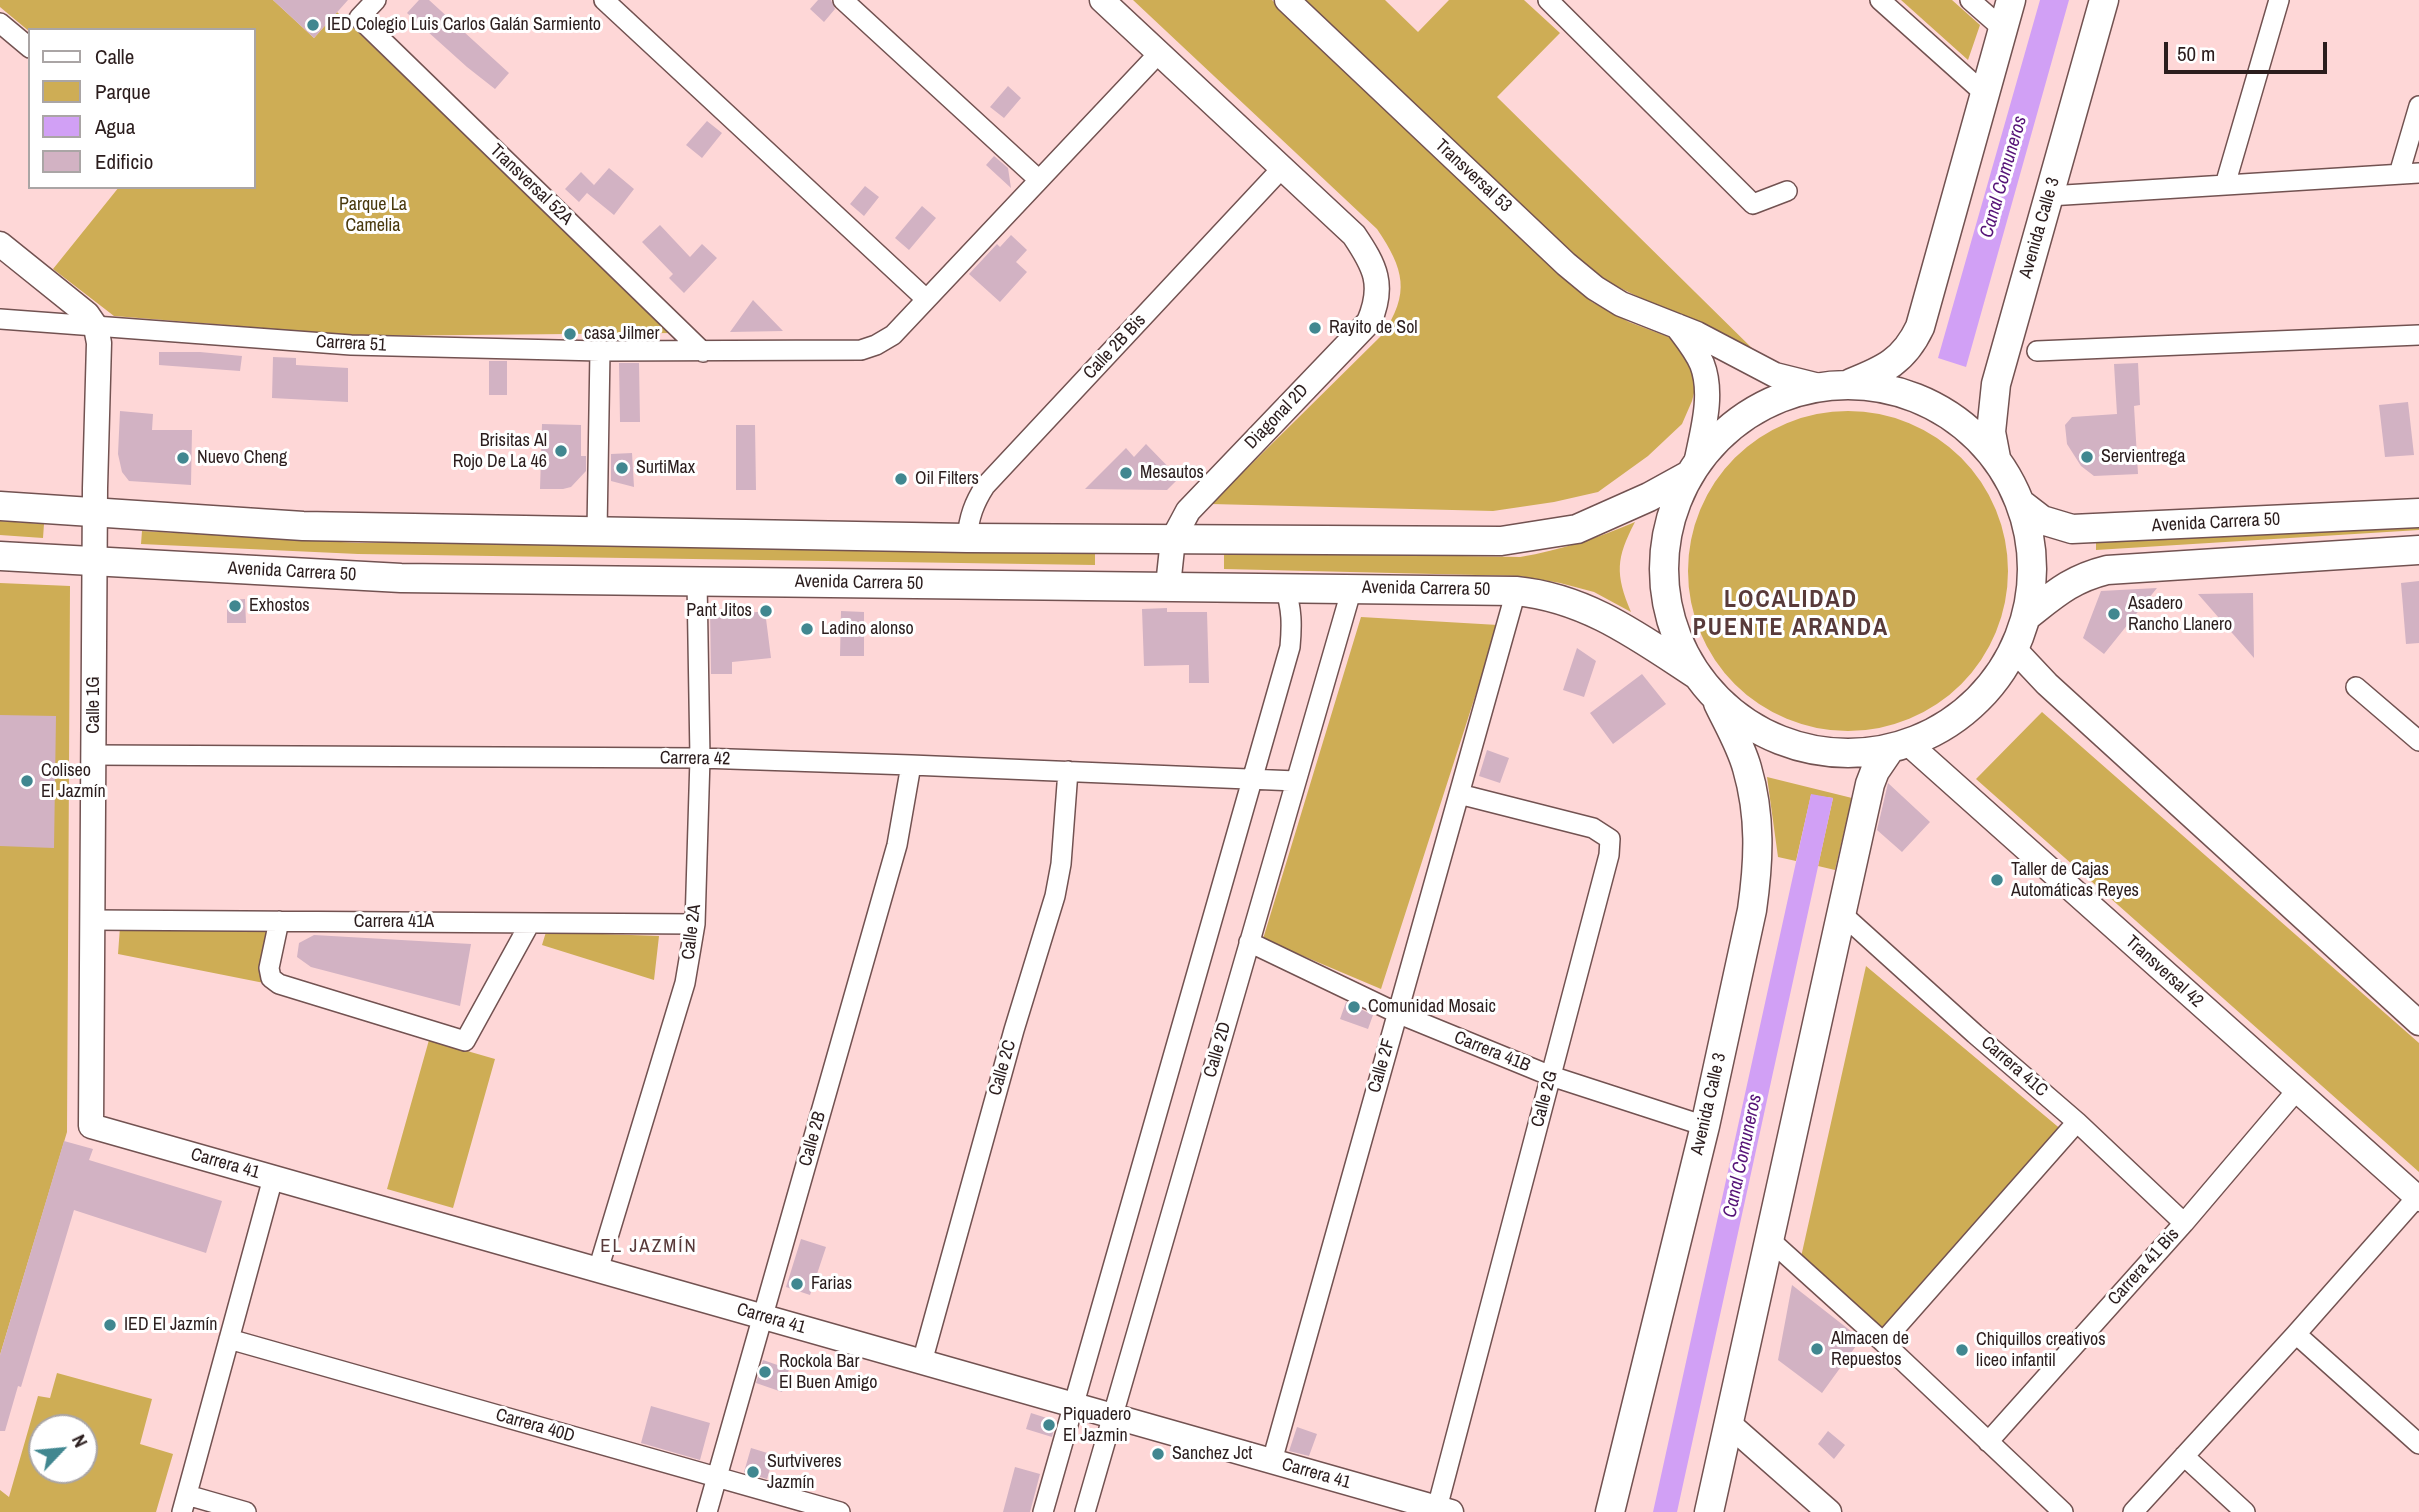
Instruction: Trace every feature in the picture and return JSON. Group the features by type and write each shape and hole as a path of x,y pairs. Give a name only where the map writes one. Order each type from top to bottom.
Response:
{"main road":[{"path":"1850,383 1883,370 1896,361 1910,345 1920,327 2011,0"},
{"name":"Avenida Calle 3","path":"1996,458 1991,432 1996,384 2104,0"},
{"path":"1850,383 1884,387 1916,397 1946,412 1973,433 1996,458 2021,503 2032,547 2032,581 2027,616 2015,650 2002,673 1967,711 1940,730 1900,746 1863,753 1836,753 1809,749 1758,730 1736,715 1716,696 1683,651 1666,598 1664,570 1670,521 1678,497 1692,469 1720,435 1749,412 1783,395 1819,386 1850,383"},
{"path":"0,506 303,526 967,538 1501,541 1577,529 1649,497 1692,469"},
{"name":"Avenida Carrera 50","path":"2021,503 2042,520 2072,529 2419,513"},
{"path":"2027,616 2065,586 2083,576 2107,570 2419,551"},
{"name":"Avenida Carrera 50","path":"0,556 401,578 1516,591 1543,594 1574,603 1604,617 1698,675"},
{"name":"Avenida Calle 3","path":"1610,1512 1704,1126 1752,910 1759,856 1759,825 1747,767 1716,696"},
{"path":"1709,1512 1870,783 1875,771 1900,746"}],"street":[{"name":"Transversal 52A","path":"376,0 359,18 703,352"},
{"path":"604,0 926,299"},
{"path":"843,0 1038,179 1159,53"},
{"path":"1102,0 1283,167"},
{"name":"Transversal 53","path":"1287,0 1580,277 1621,304 1698,334 1775,375 1819,386"},
{"path":"1880,0 1985,94"},
{"path":"1970,0 2003,29"},
{"path":"2225,185 2279,0"},
{"path":"1559,4 1753,204 1787,191"},
{"path":"0,23 28,46"},
{"path":"2049,196 2409,173 2419,106"},
{"name":"Diagonal 2D","path":"1173,539 1188,511 1369,322 1378,294 1374,272 1354,235 1283,167"},
{"name":"Calle 2B Bis","path":"967,538 974,504 985,486 1283,167"},
{"name":"Carrera 51","path":"0,319 351,345 600,351 861,350 893,335 1038,179"},
{"path":"0,244 75,304 96,327"},
{"path":"1677,326 1699,357 1706,379 1704,420 1692,469"},
{"name":"Calle 1G","path":"91,1126 94,562 99,343 96,327"},
{"path":"2036,351 2419,335"},
{"path":"597,531 600,351"},
{"path":"1168,586 1173,539"},
{"name":"Calle 2A","path":"598,1270 685,984 695,924 700,758 697,581"},
{"path":"1043,1512 1290,647 1291,606 1285,587"},
{"name":"Calle 2D","path":"1085,1512 1352,588"},
{"name":"Calle 2F","path":"1272,1461 1516,591"},
{"path":"2015,650 2047,684 2419,1023"},
{"path":"2356,687 2409,724 2419,741"},
{"name":"Transversal 42","path":"1900,746 2418,1198"},
{"name":"Carrera 42","path":"93,755 700,758 1296,781"},
{"name":"Calle 2B","path":"707,1512 897,845 911,765"},
{"name":"Calle 2C","path":"922,1362 1014,1030 1055,896 1061,864 1068,771"},
{"name":"Calle 2G","path":"1441,1511 1609,855 1609,839 1593,828 1459,794"},
{"name":"Carrera 41C","path":"1842,914 2077,1122 2184,1223"},
{"name":"Carrera 41A","path":"92,920 695,924"},
{"path":"279,921 269,968 271,978 279,984 466,1041 530,923"},
{"name":"Carrera 41B","path":"1250,942 1397,1013 1551,1076 1704,1126"},
{"name":"Carrera 41 Bis","path":"1988,1442 2184,1223 2297,1090"},
{"path":"1883,1342 2077,1122"},
{"name":"Carrera 41","path":"91,1126 1441,1511"},
{"path":"246,1512 185,1504 273,1178"},
{"path":"2133,1512 2418,1198"},
{"path":"1770,1240 1883,1342 2063,1512"},
{"path":"2296,1334 2419,1444"},
{"name":"Carrera 40D","path":"229,1339 840,1512"},
{"path":"1729,1424 1829,1512"},
{"path":"2184,1456 2245,1512"}],"green space":[{"name":"Parque La Camelia","path":"0,0 273,0 314,38 337,12 672,333 362,336 114,316 53,269 117,189 256,189 256,28 28,28 28,30 0,7"},
{"path":"1133,0 1272,0 1592,302 1629,322 1674,339 1688,355 1697,381 1682,424 1648,456 1598,492 1554,502 1493,511 1211,504 1382,335 1397,306 1401,281 1393,257 1377,229"},
{"path":"1302,0 1385,0 1418,32 1449,0 1524,0 1560,33 1497,97 1761,357 1606,281 1565,247"},
{"path":"1901,0 1952,0 1980,25 1968,60"},
{"path":"1848,411 1879,414 1909,423 1937,438 1961,458 1981,482 1996,510 2005,540 2008,571 2005,602 1996,632 1981,660 1961,684 1937,704 1909,719 1879,728 1848,731 1817,728 1787,719 1759,704 1735,684 1715,660 1700,632 1691,602 1688,571 1691,540 1700,510 1715,482 1735,458 1759,438 1787,423 1817,414"},
{"path":"0,521 44,524 43,538 0,535"},
{"path":"1635,522 1624,546 1620,566 1622,587 1631,612 1594,592 1520,576 1224,569 1224,552 1520,557 1579,543"},
{"path":"2419,522 2419,530 2096,550 2096,542"},
{"path":"142,531 359,543 597,541 1095,550 1095,565 358,554 141,544"},
{"path":"0,583 70,586 67,1132 0,1355"},
{"path":"1361,617 1498,625 1381,989 1263,939"},
{"path":"2042,712 2419,1043 2419,1172 1976,779"},
{"path":"1767,777 1852,798 1835,870 1818,866 1833,798 1811,795 1796,861 1778,857"},
{"path":"120,927 268,927 264,983 118,954"},
{"path":"546,932 659,936 654,980 542,945"},
{"path":"1866,966 2063,1131 1884,1330 1801,1257"},
{"path":"429,1040 495,1059 453,1208 387,1189"},
{"path":"57,1373 152,1399 140,1444 173,1454 156,1512 0,1512 0,1490 9,1497 28,1431 28,1484 98,1484 98,1414 33,1414 38,1396 50,1398"}],"water":[{"name":"Canal Comuneros","path":"2040,0 2069,0 1966,367 1938,358"},
{"name":"Canal Comuneros","path":"1811,794 1833,798 1677,1512 1653,1512"}],"building":[{"name":"IED Colegio Luis Carlos Galán Sarmiento","path":"273,0 348,0 314,38"},
{"path":"419,0 429,0 509,73 495,89 407,13"},
{"path":"818,0 831,0 835,9 824,22 810,9"},
{"path":"1008,86 1021,98 1004,118 990,107"},
{"path":"707,121 722,133 702,158 686,145"},
{"path":"994,156 1008,168 1011,188 986,165"},
{"path":"609,168 634,189 614,215 587,193"},
{"path":"581,172 594,185 579,202 565,189"},
{"path":"865,186 879,197 864,216 850,204"},
{"path":"922,206 936,218 909,250 895,238"},
{"path":"660,225 690,257 702,244 717,258 684,293 669,278 673,274 642,242"},
{"path":"1011,235 1027,250 1016,262 1027,272 1000,302 969,274 997,244 1000,247"},
{"path":"753,300 783,331 730,332"},
{"path":"159,352 242,356 240,371 159,365"},
{"path":"273,357 296,358 296,365 348,368 348,402 272,398"},
{"path":"489,361 507,361 507,395 489,395"},
{"path":"619,363 639,363 640,422 620,422"},
{"path":"2138,363 2140,405 2134,406 2138,474 2094,476 2081,466 2067,444 2065,425 2072,417 2117,414 2114,364"},
{"path":"2408,402 2414,455 2385,457 2379,405"},
{"path":"120,411 153,414 152,430 192,430 191,485 129,481 122,472 118,454"},
{"name":"Brisitas Al Rojo De La 46","path":"542,424 581,425 581,456 586,456 586,471 571,487 540,489"},
{"path":"736,425 755,425 756,490 736,490"},
{"name":"Mesautos","path":"1146,444 1179,478 1167,490 1085,489 1126,448 1134,457"},
{"name":"SurtiMax","path":"632,453 634,487 611,481 611,454"},
{"path":"2419,581 2419,643 2406,644 2401,583"},
{"name":"Asadero Rancho Llanero","path":"2157,588 2104,654 2083,638 2101,591"},
{"path":"2253,593 2254,658 2198,594"},
{"path":"245,599 246,623 227,623 227,600"},
{"path":"1167,608 1167,612 1207,612 1209,683 1189,683 1189,665 1144,666 1142,609"},
{"path":"710,610 731,610 731,615 765,611 771,658 732,662 732,674 711,674"},
{"path":"841,611 864,612 864,656 840,656"},
{"path":"1577,648 1596,661 1584,697 1563,690"},
{"path":"1642,674 1666,704 1613,744 1590,713"},
{"name":"Coliseo El Jazmín","path":"0,715 56,716 54,848 0,846"},
{"path":"1487,750 1509,758 1500,783 1479,776"},
{"path":"1888,783 1930,822 1902,852 1877,830"},
{"path":"314,935 471,944 460,1006 311,967 297,957 299,943"},
{"path":"1346,1002 1373,1015 1368,1029 1340,1019"},
{"path":"64,1141 93,1149 89,1160 222,1201 206,1253 74,1210 21,1387 18,1386 5,1431 0,1431 0,1355"},
{"path":"801,1239 826,1247 810,1295 786,1287"},
{"name":"Almacen de Repuestos","path":"1792,1285 1861,1339 1822,1393 1778,1360"},
{"path":"763,1360 789,1369 782,1392 756,1383"},
{"path":"651,1406 710,1423 700,1460 641,1443"},
{"path":"1031,1413 1056,1421 1052,1437 1026,1429"},
{"path":"1297,1427 1317,1434 1309,1456 1289,1451"},
{"path":"1828,1431 1845,1445 1834,1459 1818,1444"},
{"path":"751,1448 774,1455 767,1479 744,1472"},
{"path":"1015,1467 1040,1474 1030,1512 1003,1512"}],"place":[{"name":"IED Colegio Luis Carlos Galán Sarmiento","path":"313,25"},
{"name":"Rayito de Sol","path":"1315,328"},
{"name":"casa Jilmer","path":"570,334"},
{"name":"Brisitas Al Rojo De La 46","path":"561,451"},
{"name":"Servientrega","path":"2087,457"},
{"name":"Nuevo Cheng","path":"183,458"},
{"name":"SurtiMax","path":"622,468"},
{"name":"Mesautos","path":"1126,473"},
{"name":"Oil Filters","path":"901,479"},
{"name":"Exhostos","path":"235,606"},
{"name":"Pant Jitos","path":"766,611"},
{"name":"Asadero Rancho Llanero","path":"2114,614"},
{"name":"Ladino alonso","path":"807,629"},
{"name":"Coliseo El Jazmín","path":"27,781"},
{"name":"Taller de Cajas Automáticas Reyes","path":"1997,880"},
{"name":"Comunidad Mosaic","path":"1354,1007"},
{"name":"Farias","path":"797,1284"},
{"name":"IED El Jazmín","path":"110,1325"},
{"name":"Almacen de Repuestos","path":"1817,1349"},
{"name":"Chiquillos creativos liceo infantil","path":"1962,1350"},
{"name":"Rockola Bar El Buen Amigo","path":"765,1372"},
{"name":"Piquadero El Jazmin","path":"1049,1425"},
{"name":"Sanchez Jct","path":"1158,1454"},
{"name":"Surtviveres Jazmín","path":"753,1472"}],"district":[{"name":"LOCALIDAD PUENTE ARANDA","path":"1791,615"},
{"name":"EL JAZMÍN","path":"649,1247"}]}
